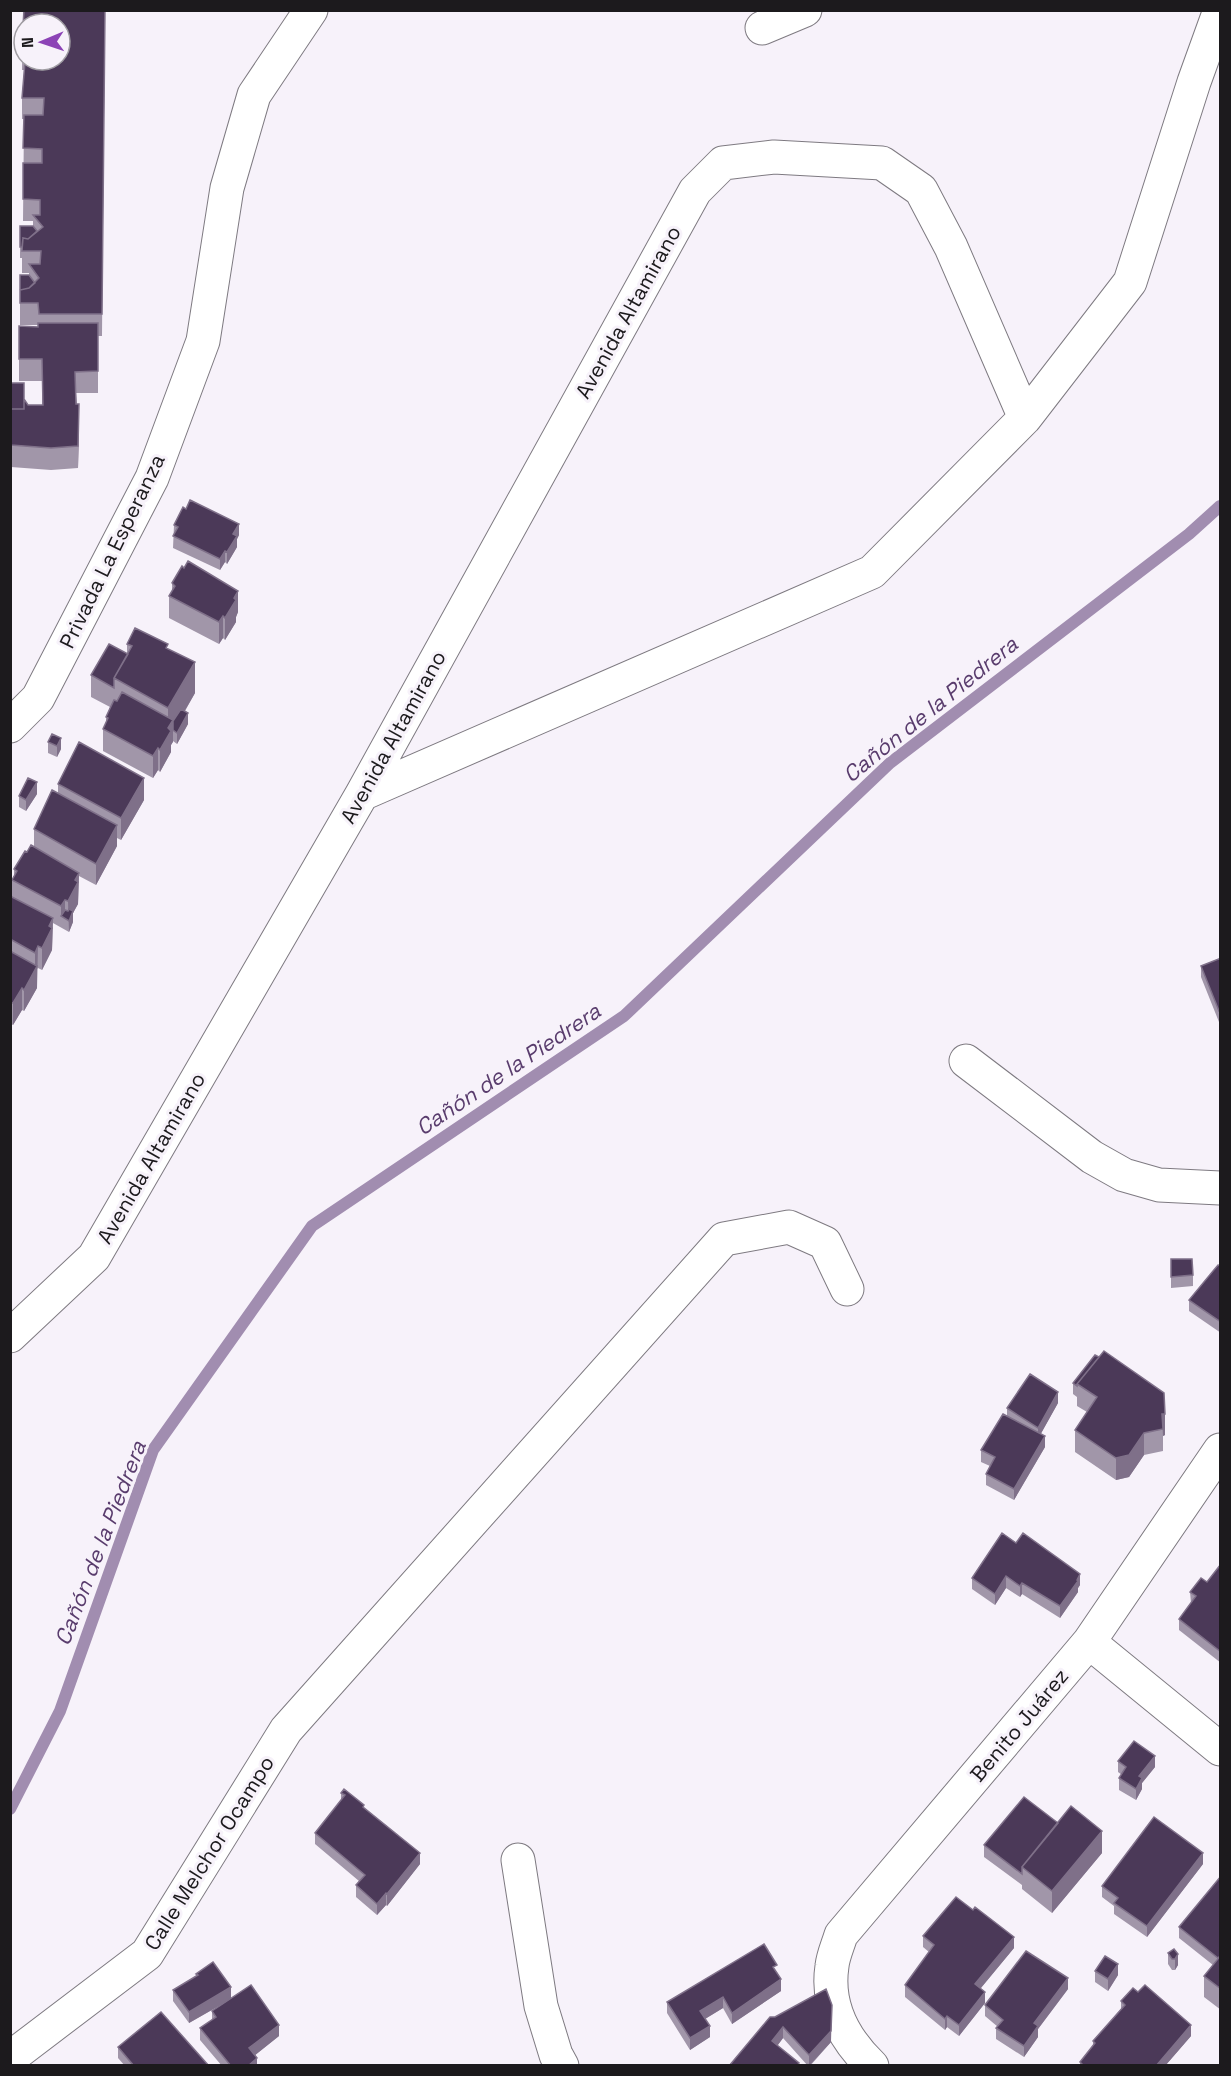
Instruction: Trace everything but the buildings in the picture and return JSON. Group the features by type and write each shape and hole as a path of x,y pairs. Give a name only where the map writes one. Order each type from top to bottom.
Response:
{"street":[{"name":"Privada La Esperanza","path":"10,726 38,698 152,478 202,340 227,188 254,95 310,10"},
{"path":"762,28 805,10"},
{"path":"362,794 872,572 1025,418 1130,282 1194,82 1220,10"},
{"name":"Avenida Altamirano","path":"10,1336 94,1257 362,794 695,191 723,163 774,157 882,163 921,190 951,247 1025,418"},
{"path":"966,1061 1092,1157 1124,1175 1159,1185 1221,1188"},
{"name":"Calle Melchor Ocampo","path":"10,2058 147,1954 286,1730 724,1239 789,1227 825,1243 847,1289"},
{"name":"Benito Juárez","path":"872,2066 849,2042 832,2000 831,1967 841,1935 1089,1642 1221,1450"},
{"path":"1089,1642 1221,1749"},
{"path":"518,1860 541,2006 556,2055 562,2066"}],"waterway":[{"name":"Cañón de la Piedrera","path":"10,1809 60,1711 153,1450 312,1226 624,1016 890,763 1189,534 1220,506"}]}
